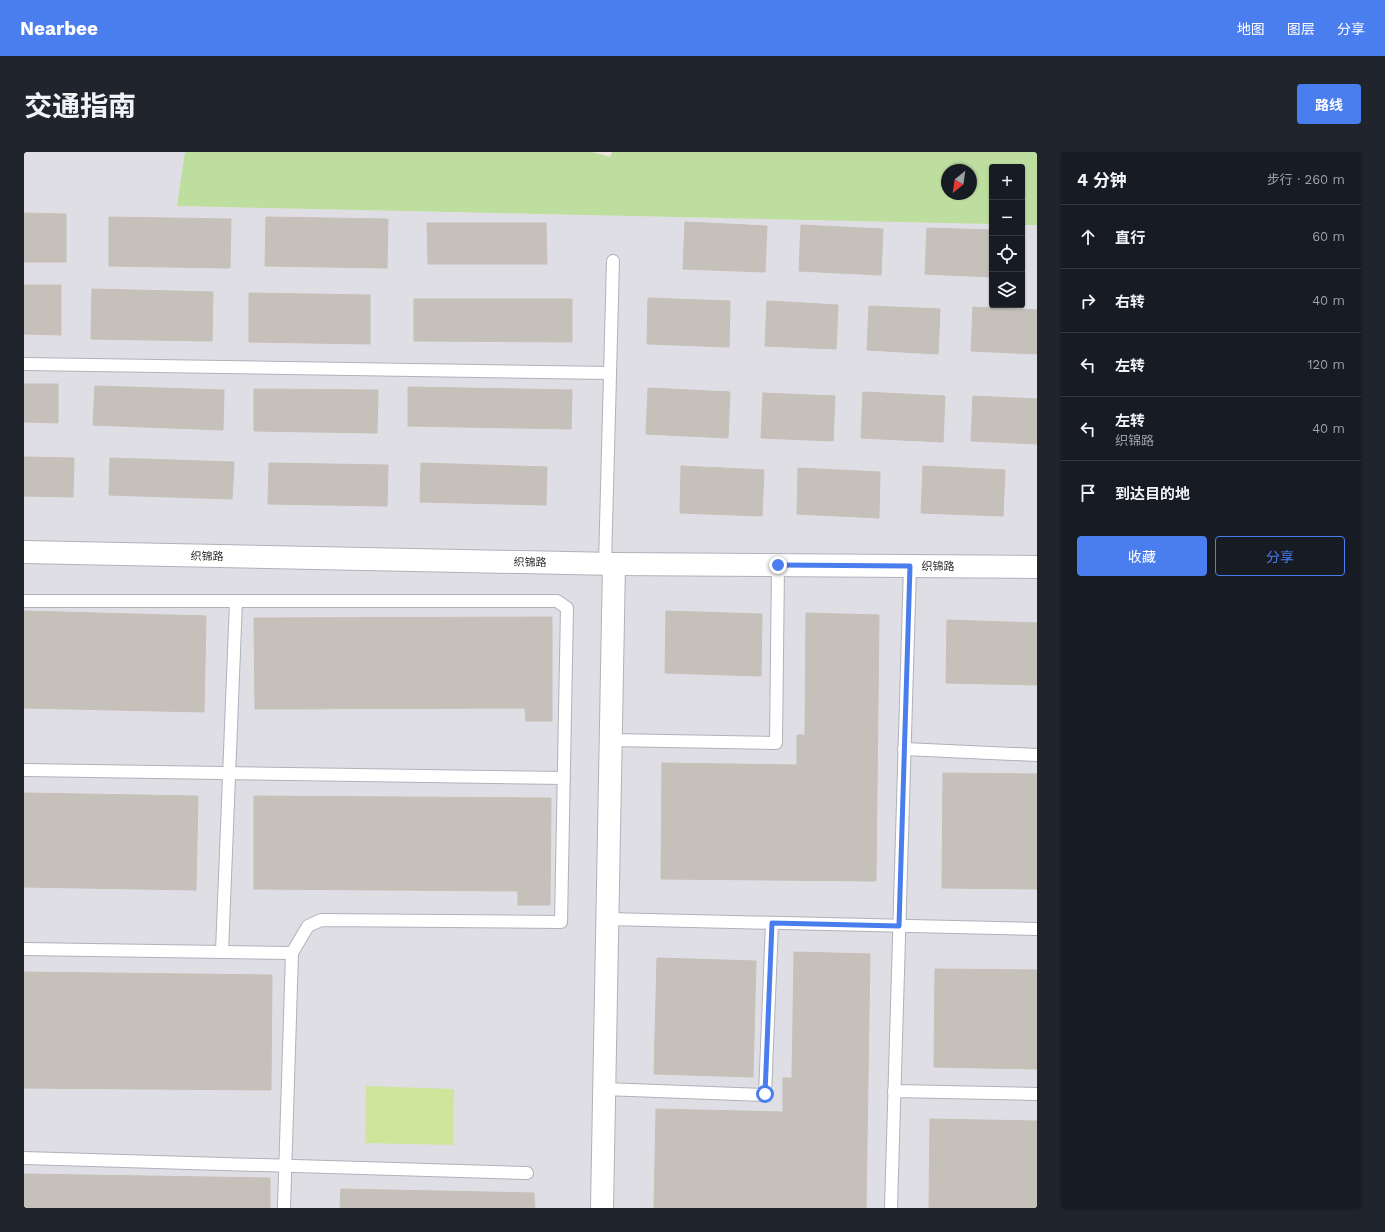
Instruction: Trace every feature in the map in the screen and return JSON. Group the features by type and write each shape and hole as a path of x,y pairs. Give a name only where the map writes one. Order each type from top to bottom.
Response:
{"street":[{"name":"织锦路","path":"24,552 610,564 1037,567"},
{"path":"602,1208 610,740 610,564"}],"lane":[{"path":"610,564 610,373 613,261"},
{"path":"24,364 610,373"},
{"path":"610,740 776,743 778,565"},
{"path":"891,1208 910,566"},
{"path":"24,601 557,601 567,608 562,922 321,920 308,926 292,954 284,1208"},
{"path":"222,952 236,601"},
{"path":"904,749 1037,755"},
{"path":"24,770 564,778"},
{"path":"607,919 1037,929"},
{"path":"604,1090 765,1094 772,923"},
{"path":"24,949 292,954"},
{"path":"894,1091 1037,1094"},
{"path":"24,1158 527,1172"}],"shaded area":[{"path":"24,152 185,152 177,206 989,224 989,308 1025,308 1025,225 1037,225 1037,1208 24,1208"}],"green space":[{"path":"185,152 592,152 610,157 612,152 1037,152 1037,225 1025,225 1025,164 989,164 989,224 177,206"},
{"path":"366,1086 454,1089 453,1145 365,1143"}],"building":[{"path":"24,213 66,214 66,262 24,262"},
{"path":"109,217 231,219 230,268 109,266"},
{"path":"266,217 388,219 387,268 265,266"},
{"path":"685,222 767,226 765,272 683,269"},
{"path":"427,223 546,223 547,264 428,264"},
{"path":"801,225 883,229 881,275 799,271"},
{"path":"927,228 989,230 989,277 925,274"},
{"path":"24,285 61,285 61,335 24,334"},
{"path":"92,289 213,292 212,341 91,339"},
{"path":"249,293 370,295 370,344 249,342"},
{"path":"648,298 730,301 729,347 647,344"},
{"path":"414,299 572,299 572,342 414,341"},
{"path":"767,301 838,305 836,349 765,346"},
{"path":"869,306 940,309 938,354 867,350"},
{"path":"973,307 1037,310 1037,354 971,351"},
{"path":"24,384 58,384 58,423 24,422"},
{"path":"95,386 224,390 223,430 93,425"},
{"path":"408,387 572,390 571,429 408,426"},
{"path":"648,388 730,392 728,438 646,434"},
{"path":"254,389 378,390 377,433 254,431"},
{"path":"863,392 945,396 943,442 861,438"},
{"path":"763,393 835,396 833,441 761,438"},
{"path":"973,396 1037,399 1037,444 971,441"},
{"path":"24,457 74,458 73,497 24,496"},
{"path":"110,458 234,462 232,499 109,495"},
{"path":"269,463 388,465 387,506 268,504"},
{"path":"421,463 547,467 546,505 420,502"},
{"path":"681,466 764,470 762,516 680,513"},
{"path":"923,466 1005,470 1003,516 921,513"},
{"path":"798,468 880,472 879,518 797,514"},
{"path":"24,611 206,616 204,712 24,708"},
{"path":"666,611 762,614 761,676 665,673"},
{"path":"806,613 879,615 876,881 661,879 662,763 797,765 797,735 805,735"},
{"path":"552,617 552,721 526,721 525,708 255,709 254,618"},
{"path":"947,620 1037,623 1037,685 946,683"},
{"path":"943,773 1037,774 1037,889 942,888"},
{"path":"24,793 198,796 196,890 24,887"},
{"path":"254,796 551,798 550,905 518,905 518,891 254,889"},
{"path":"794,952 870,954 866,1208 654,1208 656,1109 783,1112 783,1078 792,1078"},
{"path":"657,958 756,961 753,1077 654,1074"},
{"path":"935,969 1037,970 1037,1069 934,1067"},
{"path":"24,972 272,975 271,1090 24,1088"},
{"path":"930,1119 1037,1121 1037,1208 929,1208"},
{"path":"24,1174 270,1178 270,1208 24,1208"},
{"path":"341,1189 534,1193 535,1208 340,1208"}],"route":[{"path":"765,1094 772,923 899,926 910,566 778,565"}]}
